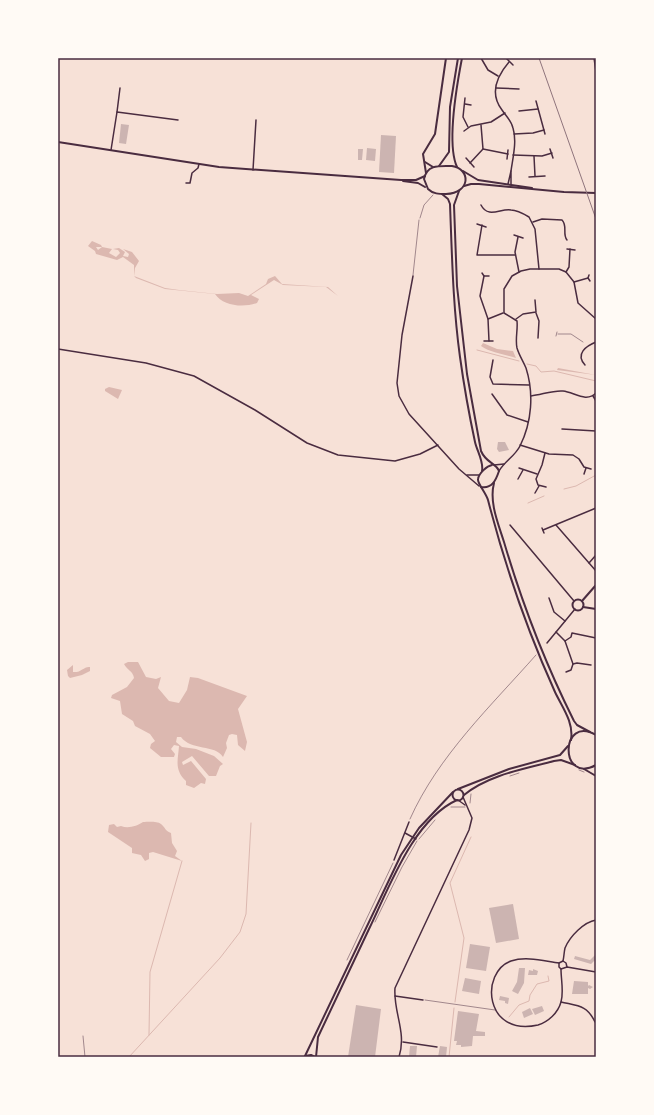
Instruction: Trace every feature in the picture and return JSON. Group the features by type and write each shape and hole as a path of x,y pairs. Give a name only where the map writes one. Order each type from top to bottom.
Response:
{"main road":[{"path":"426,188 424,153 435,134 446,58"},
{"path":"439,166 445,160 449,152 450,107 458,58"},
{"path":"457,167 454,156 453,125 462,58"},
{"path":"58,142 199,164 254,170 401,180 416,180 425,176"},
{"path":"424,161 433,167"},
{"path":"426,173 433,167 457,167 478,180 510,186 564,192 596,193"},
{"path":"462,171 465,179 464,186"},
{"path":"401,180 418,183 432,192 442,194 459,191"},
{"path":"510,186 471,184 464,186 459,191 454,205 457,286 462,341 479,444 484,458 498,469 498,475 492,493 511,566 531,623 550,670 574,721 577,725 595,734"},
{"path":"442,194 448,199 450,204 453,285 458,338 472,429 483,466 482,472"},
{"path":"493,465 488,466 482,472 478,480 480,486 487,495 502,550 527,624 570,724 571,740"},
{"path":"480,486 489,487 495,481"},
{"path":"582,601 596,585"},
{"path":"582,601 578,599 574,601 572,605 575,609 580,610 583,607 596,609"},
{"path":"582,601 583,607"},
{"path":"305,1057 393,869 412,837 426,819 453,792 458,789 509,769 560,754 578,734 590,732"},
{"path":"568,746 569,758 575,765"},
{"path":"305,1057 311,1055 315,1057 318,1037 397,871 416,839 442,809 458,800 470,790 487,781 554,761 561,760 581,767 589,768 596,765"},
{"path":"581,767 596,776"},
{"path":"458,789 462,791 463,796"},
{"path":"453,792 453,797 458,800"}],"street":[{"path":"480,58 490,71 498,76"},
{"path":"506,58 513,65"},
{"path":"594,58 596,72"},
{"path":"479,64 483,62"},
{"path":"509,62 498,76 496,88 497,101 511,122 514,134 510,186"},
{"path":"111,150 120,88"},
{"path":"496,88 520,89"},
{"path":"512,94 513,89"},
{"path":"466,98 463,119 468,127"},
{"path":"536,101 545,134"},
{"path":"465,104 471,105"},
{"path":"525,106 525,111"},
{"path":"519,111 538,109"},
{"path":"117,112 178,120"},
{"path":"464,131 468,127 491,122 505,113"},
{"path":"254,170 256,120"},
{"path":"470,163 483,149 482,125"},
{"path":"514,134 533,133 544,130"},
{"path":"483,149 508,154"},
{"path":"550,149 553,158"},
{"path":"508,150 508,159"},
{"path":"513,155 534,156 552,153"},
{"path":"534,156 535,176"},
{"path":"466,158 474,167"},
{"path":"186,183 190,183 192,173 198,168 199,164"},
{"path":"529,177 545,176"},
{"path":"481,205 481,208 496,213 510,210 527,215 533,222 536,234 538,269"},
{"path":"533,222 542,219 562,220 565,225 565,238 567,240"},
{"path":"477,224 486,227"},
{"path":"482,225 477,255 515,255"},
{"path":"514,235 523,238"},
{"path":"518,237 515,255 519,272"},
{"path":"567,249 575,250"},
{"path":"566,272 569,267 570,249"},
{"path":"504,313 505,287 509,279 519,272 538,269 559,269 566,272 574,282 578,303 596,319"},
{"path":"482,273 484,276 480,296 488,319 489,341"},
{"path":"413,276 402,330 397,390 406,410 459,469 480,486"},
{"path":"484,276 489,276"},
{"path":"574,282 588,278 589,276"},
{"path":"412,281 416,282"},
{"path":"535,300 536,312 539,321 538,338"},
{"path":"516,319 523,314 536,312"},
{"path":"488,319 504,313 516,319 518,325 517,348 526,368 530,396 528,422 520,445 511,459 504,464 498,475"},
{"path":"484,341 493,341"},
{"path":"583,342 586,346"},
{"path":"580,365 584,364 582,352 586,346 596,342"},
{"path":"58,349 146,363 194,376 255,410 307,443 338,455 395,461 420,454 438,445"},
{"path":"493,360 490,379 495,385 529,385"},
{"path":"530,396 562,391 582,397 593,396 596,393"},
{"path":"492,394 507,415 528,422"},
{"path":"495,398 498,395"},
{"path":"593,396 596,401"},
{"path":"562,429 596,432"},
{"path":"520,445 545,453 575,456 586,468 591,469"},
{"path":"545,453 541,468 537,474 536,482 539,486 546,488"},
{"path":"493,465 504,464"},
{"path":"518,468 537,474"},
{"path":"584,474 586,468"},
{"path":"518,479 522,470"},
{"path":"467,475 480,475"},
{"path":"535,493 539,486"},
{"path":"544,533 542,529 556,525 596,508"},
{"path":"510,525 574,601"},
{"path":"556,525 596,572"},
{"path":"510,532 514,530"},
{"path":"589,563 596,555"},
{"path":"549,598 554,612 565,621"},
{"path":"547,644 575,609"},
{"path":"556,632 565,641 573,664 571,670 566,672"},
{"path":"565,641 571,637 572,633 596,638"},
{"path":"573,664 591,665"},
{"path":"399,1057 402,1042 395,996 398,981 469,830 472,818 465,805 463,796"},
{"path":"458,800 465,805"},
{"path":"394,860 409,822"},
{"path":"405,833 416,839"},
{"path":"567,967 566,963 563,961 565,948 575,934 588,921 596,920"},
{"path":"559,963 559,967 562,969 561,1002 557,1010 548,1020 530,1026 511,1025 500,1018 495,1010 492,998 493,984 497,974 504,964 514,960 559,963 563,961"},
{"path":"562,969 567,967 596,972"},
{"path":"395,996 423,1000"},
{"path":"561,1002 584,1007 591,1013 595,1022"},
{"path":"402,1042 437,1047"}],"lane":[{"path":"413,276 419,220"},
{"path":"556,332 558,334 570,334 583,342"},
{"path":"423,1000 495,1010"}],"path":[{"path":"419,220 424,205 432,195"},
{"path":"409,822 426,789 452,751 536,655"},
{"path":"575,768 586,774"},
{"path":"508,776 520,772"},
{"path":"468,805 472,791"},
{"path":"449,808 464,808"},
{"path":"374,924 410,852 421,836 438,817"},
{"path":"347,962 394,860"},
{"path":"83,1036 85,1057"}],"shaded area":[{"path":"92,241 101,245 102,247 112,249 109,253 116,257 120,253 118,250 113,249 119,248 125,252 123,256 128,257 129,254 123,249 132,252 139,261 135,268 134,276 134,265 123,257 117,260 96,254 95,251 88,246"},
{"path":"134,276 165,288 217,294 239,293 248,296 266,284 268,279 275,276 282,284 328,287 338,296 326,287 283,285 274,280 251,295 259,299 257,303 240,306 223,301 215,294 165,289"},
{"path":"483,343 497,349 513,351 516,358 489,350 481,346"},
{"path":"558,368 596,375 557,370"},
{"path":"109,387 122,390 118,399 105,391 105,389"},
{"path":"128,662 138,662 146,677 156,679 161,677 158,688 169,701 179,703 187,690 190,677 198,678 247,696 238,709 247,742 245,751 238,745 237,735 229,735 226,743 227,748 223,757 214,750 191,744 181,737 177,737 176,742 182,747 196,749 214,756 223,764 220,766 216,776 209,776 192,756 182,762 183,765 191,761 206,779 205,784 201,783 194,788 186,785 186,781 178,769 179,746 174,745 171,749 175,754 174,757 161,757 150,748 151,744 155,741 150,734 135,726 133,721 122,714 120,701 111,698 112,695 127,687 134,678 124,664"},
{"path":"73,665 73,672 78,672 88,667 90,667 90,671 70,678 67,670"},
{"path":"143,822 159,823 171,833 172,843 177,851 175,856 182,861 153,852 149,853 149,859 145,861 141,855 132,853 132,848 108,832 109,825 114,824 117,827 129,827"}],"building":[{"path":"121,124 129,125 126,144 119,143"},
{"path":"381,135 396,136 394,173 379,172"},
{"path":"367,148 376,149 375,161 366,160"},
{"path":"358,149 363,149 362,160 358,160"},
{"path":"498,442 505,442 509,450 499,452 497,449"},
{"path":"513,904 519,939 496,943 489,908"},
{"path":"470,944 490,947 486,971 466,968"},
{"path":"596,954 596,959 591,964 574,959 575,956 590,960"},
{"path":"519,968 525,968 524,983 518,994 512,991 517,982"},
{"path":"533,969 538,971 537,975 528,975 529,970 533,971"},
{"path":"465,978 481,981 479,994 462,991"},
{"path":"574,981 588,982 588,986 593,987 590,989 588,988 588,994 572,994"},
{"path":"500,996 509,998 508,1004 505,1003 505,1001 499,1000"},
{"path":"356,1005 381,1009 375,1057 348,1057"},
{"path":"542,1006 544,1011 535,1015 532,1009"},
{"path":"530,1008 533,1014 524,1018 522,1012"},
{"path":"458,1011 479,1014 476,1031 485,1032 485,1036 473,1036 472,1046 461,1047 461,1045 456,1045 457,1041 454,1041"},
{"path":"410,1046 417,1046 416,1057 409,1057"},
{"path":"440,1046 447,1047 446,1057 438,1057"}],"waterway":[{"path":"477,350 519,361"},
{"path":"527,364 536,366 541,372 554,371 596,381"},
{"path":"564,489 576,486 596,475"},
{"path":"528,503 544,496"},
{"path":"129,1057 220,958 240,932 246,914 251,823"},
{"path":"455,1002 464,938 450,883 471,837"},
{"path":"149,1035 150,972 182,861"},
{"path":"509,1017 519,1005 529,1001 530,995 537,984 549,981 548,976"},
{"path":"449,1057 454,1008"}],"railway":[{"path":"539,58 596,219"}]}
